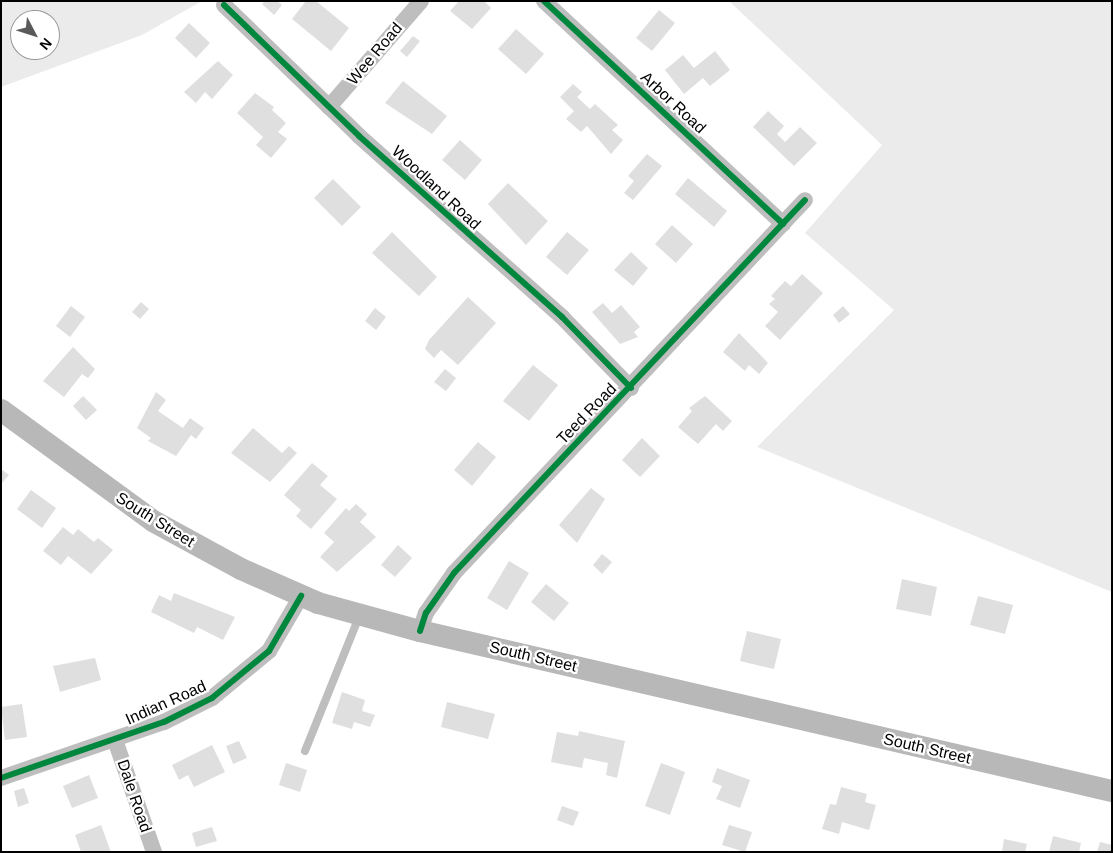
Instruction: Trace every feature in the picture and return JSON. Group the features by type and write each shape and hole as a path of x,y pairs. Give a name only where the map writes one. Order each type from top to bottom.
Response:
{"main road":[{"name":"South Street","path":"1,410 147,517 301,596 360,616 420,631 1112,791"}],"street":[{"name":"Wee Road","path":"329,107 421,1"},
{"name":"Arbor Road","path":"544,1 783,224"},
{"name":"Woodland Road","path":"224,5 329,107 562,317 631,388"},
{"name":"Teed Road","path":"420,631 429,607 454,573 631,388 805,200"},
{"name":"Indian Road","path":"1,778 164,722 227,688 269,651 301,596"},
{"name":"Dale Road","path":"115,740 154,852"}],"lane":[{"path":"305,751 360,616"}],"shaded area":[{"path":"1,1 202,1 142,35 1,87"},
{"path":"729,1 1112,1 1112,592 757,447 894,310 805,233 882,145"}],"building":[{"path":"265,1 277,1 282,5 274,15 262,4"},
{"path":"306,1 316,1 349,28 331,51 292,19"},
{"path":"459,1 484,1 491,8 472,29 450,11"},
{"path":"659,10 675,23 652,51 636,38"},
{"path":"189,23 210,43 196,58 175,38"},
{"path":"516,29 544,54 526,74 498,49"},
{"path":"413,36 420,41 407,57 400,51"},
{"path":"715,51 730,70 710,86 703,78 684,94 665,70 683,55 694,68"},
{"path":"218,61 233,75 212,99 205,92 196,103 184,92"},
{"path":"403,81 447,116 432,134 385,103"},
{"path":"573,84 582,92 577,97 590,109 595,104 618,125 612,130 623,140 611,154 587,126 581,132 566,119 574,111 560,97"},
{"path":"255,93 274,107 272,110 286,123 278,132 287,139 271,158 256,145 263,137 237,113"},
{"path":"768,111 784,126 777,134 785,142 800,127 817,143 794,166 753,127"},
{"path":"460,140 482,160 465,180 442,160"},
{"path":"647,154 662,166 633,200 624,193 634,181 628,176"},
{"path":"688,178 727,211 714,227 675,194"},
{"path":"333,179 361,207 342,226 314,198"},
{"path":"508,183 548,221 526,245 488,204"},
{"path":"672,225 693,244 676,263 655,244"},
{"path":"392,232 437,277 419,296 372,253"},
{"path":"567,232 589,250 567,275 546,257"},
{"path":"631,252 648,268 633,286 614,270"},
{"path":"802,274 823,293 780,340 765,326 778,312 769,304 775,299 771,296 785,281 791,286"},
{"path":"468,297 496,323 458,365 441,350 434,358 425,349 429,340"},
{"path":"141,302 149,309 140,319 132,312"},
{"path":"603,303 612,313 621,305 640,327 634,332 638,337 620,344 592,312"},
{"path":"71,306 85,317 70,337 56,326"},
{"path":"843,306 850,314 839,323 833,315"},
{"path":"375,308 386,317 376,330 365,321"},
{"path":"739,333 768,363 759,374 749,365 745,371 723,352"},
{"path":"73,347 95,369 88,378 82,374 64,397 43,381"},
{"path":"533,365 558,385 529,421 503,401"},
{"path":"445,369 456,378 446,391 434,382"},
{"path":"156,392 166,400 158,411 183,428 190,418 204,428 196,439 191,435 176,456 148,441 151,438 137,428"},
{"path":"83,396 97,410 86,420 73,406"},
{"path":"705,396 732,421 723,431 716,424 698,444 678,427 692,411 689,408"},
{"path":"253,428 282,453 289,446 297,453 270,482 231,453"},
{"path":"642,438 660,456 640,477 622,460"},
{"path":"478,442 496,457 472,486 454,470"},
{"path":"312,463 328,476 320,485 337,499 311,529 296,516 301,510 284,495"},
{"path":"1,469 9,475 1,484"},
{"path":"591,488 605,499 577,543 559,525"},
{"path":"31,490 56,508 42,528 17,509"},
{"path":"356,504 367,514 360,522 376,537 337,572 320,557 334,542 324,533 346,508 349,511"},
{"path":"63,527 73,535 78,529 94,542 98,538 113,550 91,574 68,556 61,565 43,551"},
{"path":"398,545 412,558 395,577 381,565"},
{"path":"602,554 612,562 602,574 593,565"},
{"path":"509,561 529,573 507,610 487,598"},
{"path":"902,579 937,587 931,616 896,609"},
{"path":"546,584 569,603 554,621 531,602"},
{"path":"174,593 235,617 223,640 197,627 194,633 151,612 159,595 171,601"},
{"path":"978,596 1013,605 1005,634 970,625"},
{"path":"747,631 781,639 774,669 740,661"},
{"path":"95,658 101,680 60,692 53,666"},
{"path":"342,692 365,700 362,711 375,715 370,727 354,722 352,729 332,723"},
{"path":"447,702 495,714 488,739 441,727"},
{"path":"22,704 27,737 5,740 1,707"},
{"path":"579,731 625,741 617,778 606,775 608,763 584,758 582,768 551,762 557,732 578,736"},
{"path":"239,741 247,758 233,764 226,746"},
{"path":"212,745 225,772 194,787 188,775 179,780 172,765"},
{"path":"286,763 307,770 300,792 279,785"},
{"path":"661,763 685,772 670,815 645,806"},
{"path":"717,768 750,780 740,808 716,799 722,786 712,782"},
{"path":"89,775 98,798 72,808 63,786"},
{"path":"841,787 867,794 865,802 876,805 869,830 842,822 839,834 822,829 830,804 836,805"},
{"path":"24,788 29,803 18,807 14,791"},
{"path":"562,806 579,812 573,826 557,820"},
{"path":"101,825 111,852 81,852 75,835"},
{"path":"729,825 752,832 745,852 722,845"},
{"path":"212,827 217,841 196,847 192,833"},
{"path":"1053,836 1081,843 1079,852 1049,852"},
{"path":"1004,839 1027,844 1025,852 1002,852"},
{"path":"1100,842 1112,845 1112,852 1097,852"}],"cycle path":[{"path":"544,1 783,224"},
{"path":"224,5 359,136 562,317 631,388"},
{"path":"420,631 426,613 454,573 805,200"},
{"path":"1,778 164,722 212,698 269,651 301,596"}]}
